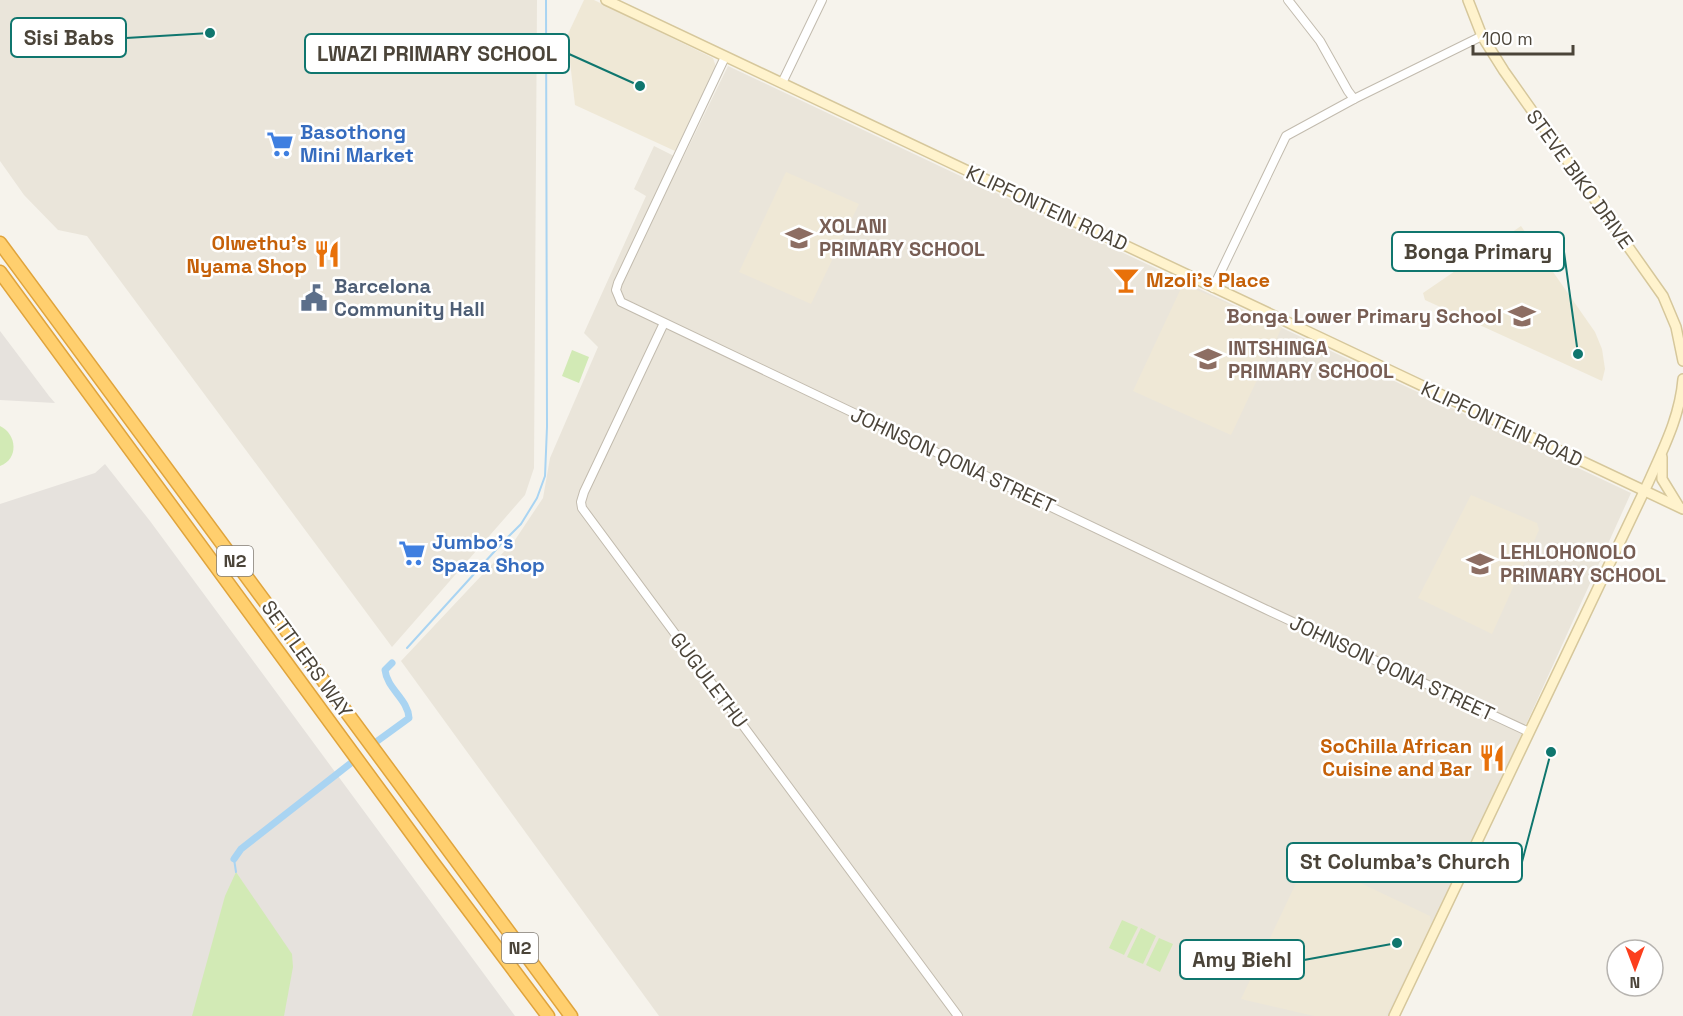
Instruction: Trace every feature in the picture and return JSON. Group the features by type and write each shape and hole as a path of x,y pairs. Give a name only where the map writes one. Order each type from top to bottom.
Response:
{"highway":[{"name":"SETTLERS WAY","path":"0,243 571,1016"},
{"name":"SETTLERS WAY","path":"0,272 548,1016"},
{"path":"431,860 540,1016"}],"main road":[{"name":"KLIPFONTEIN ROAD","path":"606,0 1681,508"},
{"name":"STEVE BIKO DRIVE","path":"1468,0 1482,36 1522,98 1663,296 1676,327 1683,361"},
{"path":"1394,1016 1645,490 1679,409 1683,379"},
{"path":"1662,452 1662,479 1681,508"}],"street":[{"path":"782,83 822,0"},
{"path":"1288,0 1320,41 1354,99"},
{"path":"1214,288 1286,136 1354,99 1482,36"},
{"name":"JOHNSON QONA STREET","path":"725,57 616,289 621,302 1265,609 1529,732"},
{"name":"GUGULETHU","path":"664,323 584,492 582,508 958,1016"}],"shaded area":[{"path":"0,0 537,0 534,468 525,495 392,647 87,236 58,230 24,195 0,161"},
{"path":"584,0 594,0 713,58 716,67 675,151 575,105 567,36"},
{"path":"728,66 1631,493 1394,1016 659,1016 401,661 515,540 543,498 550,458 598,347 584,333 646,196 634,189 654,146 682,160"},
{"name":"XOLANI PRIMARY SCHOOL","path":"786,172 859,204 811,304 739,272"},
{"name":"Bonga Lower Primary School","path":"1521,226 1595,332 1602,349 1605,369 1602,381 1425,300 1423,293"},
{"name":"INTSHINGA PRIMARY SCHOOL","path":"1183,284 1282,327 1231,435 1133,391"},
{"path":"0,331 49,396 55,403 0,400"},
{"path":"105,464 150,521 515,1016 0,1016 0,504 95,473"},
{"name":"LEHLOHONOLO PRIMARY SCHOOL","path":"1471,495 1537,523 1539,530 1492,634 1418,598"},
{"path":"1312,860 1430,916 1431,925 1386,1016 1314,1016 1241,999 1306,862"}],"green space":[{"path":"572,350 589,357 579,383 562,376"},
{"path":"0,426 10,435 14,446 10,458 0,466"},
{"path":"236,872 292,954 293,967 284,1016 192,1016 225,896"},
{"path":"1122,920 1138,927 1124,955 1109,948"},
{"path":"1141,928 1156,936 1143,964 1127,957"},
{"path":"1159,938 1173,944 1160,972 1146,965"}],"waterway":[{"path":"407,648 521,524 537,498 545,476 547,427 546,0"},
{"path":"376,742 409,718 405,705 387,677 385,670 392,663"},
{"path":"234,859 241,849 351,763"},
{"path":"234,859 236,872"}],"place":[{"name":"Sisi Babs","path":"210,33"},
{"name":"LWAZI PRIMARY SCHOOL","path":"640,86"},
{"name":"Basothong Mini Market","path":"280,144"},
{"name":"XOLANI PRIMARY SCHOOL","path":"799,238"},
{"name":"Olwethu's Nyama Shop","path":"327,254"},
{"name":"Mzoli's Place","path":"1126,280"},
{"name":"Barcelona Community Hall","path":"314,298"},
{"name":"Bonga Lower Primary School","path":"1522,316"},
{"name":"Bonga Primary","path":"1578,354"},
{"name":"INTSHINGA PRIMARY SCHOOL","path":"1208,359"},
{"name":"Jumbo's Spaza Shop","path":"412,553"},
{"name":"LEHLOHONOLO PRIMARY SCHOOL","path":"1480,564"},
{"name":"St Columba's Church","path":"1551,752"},
{"name":"SoChilla African Cuisine and Bar","path":"1492,758"},
{"name":"Amy Biehl","path":"1397,943"}]}
